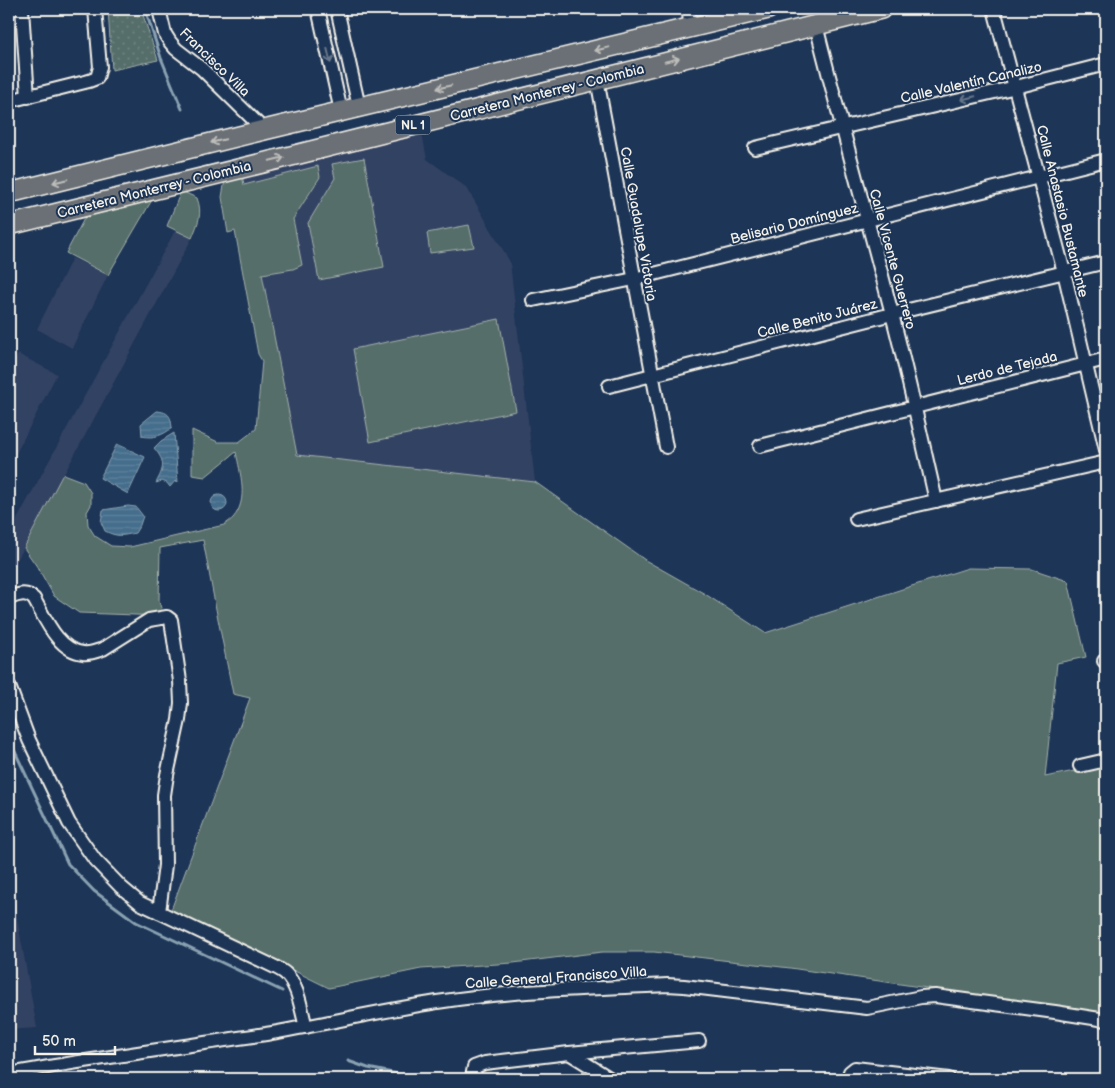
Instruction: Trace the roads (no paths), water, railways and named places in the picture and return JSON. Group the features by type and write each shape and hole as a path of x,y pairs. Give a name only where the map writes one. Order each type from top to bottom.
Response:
{"main road":[{"name":"Carretera Monterrey - Colombia","path":"9,193 768,9"},
{"name":"Carretera Monterrey - Colombia","path":"9,225 877,9"}],"street":[{"path":"22,9 28,97"},
{"path":"9,101 97,78 100,66 96,9"},
{"name":"Francisco Villa","path":"159,9 165,34 176,49 202,69 264,130"},
{"path":"318,9 341,111"},
{"path":"337,9 359,107"},
{"path":"689,9 690,28"},
{"name":"Calle Anastasio Bustamante","path":"994,9 1064,272 1106,450"},
{"name":"Calle Vicente Guerrero","path":"816,25 892,314 936,501"},
{"path":"324,34 342,30"},
{"name":"Calle Valentín Canalizo","path":"755,148 1106,64"},
{"name":"Calle Guadalupe Victoria","path":"597,79 666,447"},
{"name":"Belisario Domínguez","path":"533,300 634,279 1106,160"},
{"name":"Calle Benito Juárez","path":"609,386 1106,262"},
{"name":"Lerdo de Tejada","path":"760,446 1106,359"},
{"path":"856,519 1106,462"},
{"path":"9,598 21,594 31,596 49,626 62,642 69,649 84,653 103,649 150,620 167,617 171,620 180,681 181,703 164,796 166,865 159,912"},
{"path":"9,686 29,740 70,823 95,860 120,887 140,903 285,973 296,990 306,1027"},
{"path":"1080,766 1106,760"},
{"name":"Calle General Francisco Villa","path":"9,1074 306,1027 438,1002 488,995 544,991 667,985 860,1008 935,996 1106,1020"},
{"path":"477,1079 472,1072 474,1067 485,1063 699,1041"},
{"path":"569,1053 611,1079"},
{"path":"848,1079 850,1072 857,1068 918,1077 949,1079"}],"waterway":[{"path":"145,9 161,58 182,109"},
{"path":"9,739 68,864 94,891 136,922 282,991"},
{"path":"348,1061 368,1068 422,1079"}]}
